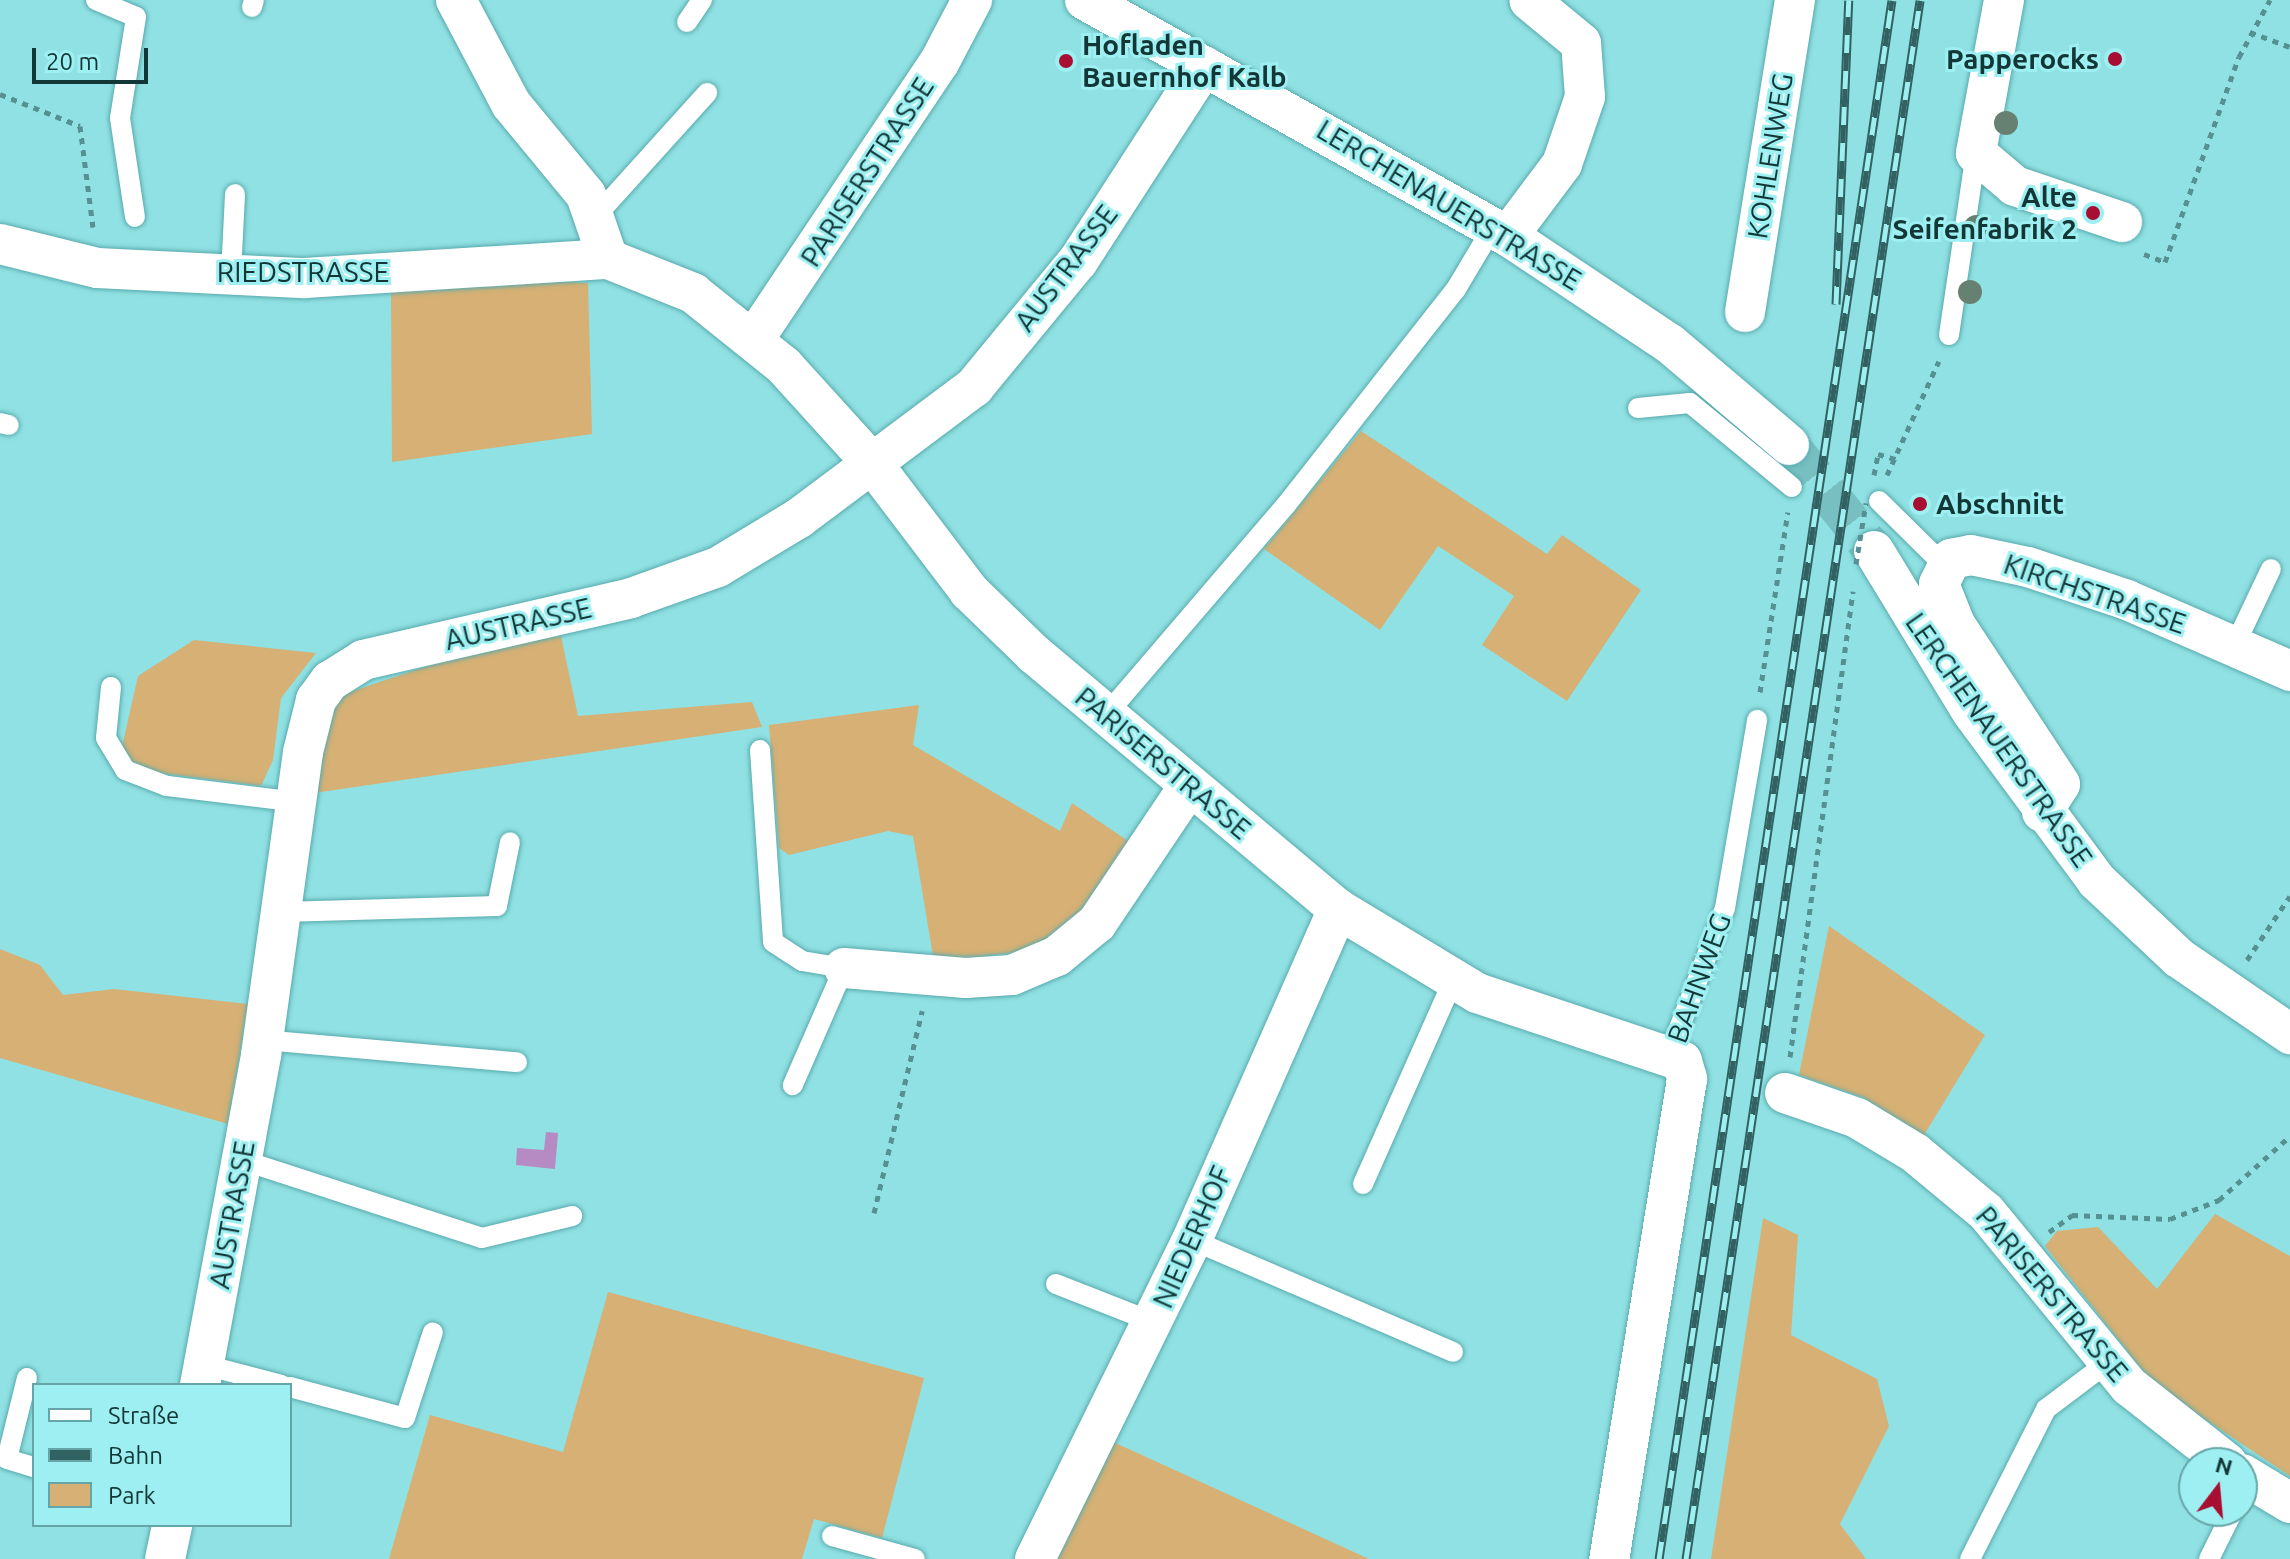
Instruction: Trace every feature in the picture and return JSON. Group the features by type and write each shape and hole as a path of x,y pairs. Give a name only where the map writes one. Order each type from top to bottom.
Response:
{"street":[{"path":"456,0 511,104 596,216 608,259"},
{"name":"PARISERSTRASSE","path":"754,339 940,61 972,0"},
{"name":"LERCHENAUERSTRASSE","path":"1085,0 1501,232 1670,344 1789,445"},
{"path":"1501,232 1562,164 1585,97 1581,43 1529,0"},
{"name":"KOHLENWEG","path":"1745,312 1795,0"},
{"path":"2004,0 1976,153 2015,186 2122,222"},
{"name":"AUSTRASSE","path":"202,1375 263,1040 297,802 316,700 363,660 631,598 718,567 872,463 974,387 1078,261 1204,66"},
{"name":"RIEDSTRASSE","path":"0,244 97,268 305,278 608,259"},
{"name":"PARISERSTRASSE","path":"608,259 693,293 754,339 872,463 969,591 1106,715 1338,909 1454,979 1566,1024 1670,1052"},
{"name":"KIRCHSTRASSE","path":"1944,565 1971,555 2028,567 2235,645 2290,671"},
{"name":"LERCHENAUERSTRASSE","path":"1865,558 2042,812 2134,919 2226,991 2290,1034"},
{"path":"1944,565 1939,584 1955,624 2060,784 2042,812"},
{"path":"844,968 930,976 1012,975 1057,956 1097,923 1189,786"},
{"name":"NIEDERHOF","path":"1035,1559 1192,1240 1338,909"},
{"name":"BAHNWEG","path":"1609,1559 1687,1079 1682,1061 1670,1052"},
{"name":"PARISERSTRASSE","path":"1785,1093 1857,1118 1915,1153 1986,1212 2107,1363 2199,1447"},
{"name":"PARISERSTRASSE","path":"2258,1491 2290,1503"},
{"path":"165,1559 172,1527"}],"lane":[{"path":"96,0 136,17 120,118 135,217"},
{"path":"687,22 702,0"},
{"path":"596,216 707,93"},
{"path":"1949,335 1976,153"},
{"path":"231,274 235,194"},
{"path":"1106,715 1286,505 1501,232"},
{"path":"1638,408 1690,403 1792,487"},
{"path":"1872,502 1944,565"},
{"path":"2235,645 2271,569"},
{"path":"111,687 106,738 125,770 167,786 297,802"},
{"name":"BAHNWEG","path":"1670,1052 1725,908 1757,720"},
{"path":"760,750 773,942 802,961 844,968 793,1085"},
{"path":"281,912 497,906 510,842"},
{"path":"1363,1184 1454,979"},
{"path":"263,1040 517,1062"},
{"path":"242,1160 482,1238 572,1216"},
{"path":"1192,1240 1453,1352"},
{"path":"1056,1284 1153,1322"},
{"path":"292,1388 405,1418 433,1332"},
{"path":"1970,1559 2046,1409 2107,1363"},
{"path":"202,1375 265,1383"},
{"path":"27,1378 7,1459 32,1466"},
{"path":"2209,1559 2222,1527"},
{"path":"832,1536 915,1559"}],"path":[{"path":"2122,222 2115,243 2165,262 2250,32 2270,0"},
{"path":"2250,32 2290,47"},
{"path":"0,94 80,126 97,268"},
{"path":"1785,1093 1872,502 1881,483 1899,460 1949,335"},
{"path":"1876,461 1878,454 1899,460"},
{"path":"1757,720 1792,487"},
{"path":"2226,991 2290,896"},
{"path":"874,1213 930,976"},
{"path":"2026,1261 2072,1215 2170,1219 2219,1200 2290,1136"}],"green space":[{"path":"525,280 588,283 592,434 392,462 391,288"},
{"path":"1361,431 1547,554 1562,535 1641,590 1567,701 1482,645 1514,596 1438,546 1380,630 1264,549"},
{"path":"561,636 578,716 752,702 762,727 314,793 326,719 344,694 469,652"},
{"path":"194,640 316,653 281,698 273,760 261,786 143,771 127,757 122,747 138,676"},
{"path":"919,705 913,745 1060,831 1072,803 1134,845 1064,938 1027,951 934,962 913,836 888,831 789,855 779,848 769,725"},
{"path":"1829,926 1985,1035 1924,1135 1862,1097 1799,1075"},
{"path":"0,949 40,965 63,995 114,989 248,1004 228,1124 0,1058"},
{"path":"2215,1214 2290,1256 2290,1476 2258,1455 2258,1447 2247,1447 2154,1385 2045,1246 2057,1231 2098,1227 2157,1289"},
{"path":"1763,1218 1798,1235 1791,1335 1877,1379 1889,1426 1840,1524 1866,1559 1711,1559"},
{"path":"608,1292 924,1378 882,1538 814,1519 802,1559 389,1559 430,1415 563,1452"},
{"path":"1109,1440 1369,1559 1052,1559"}],"shaded area":[{"path":"546,1132 558,1133 555,1169 516,1165 517,1148 544,1150"}],"tunnel":[{"path":"1789,445 1874,551"}],"railway":[{"path":"1836,304 1849,0"},
{"path":"1659,1559 1892,0"},
{"path":"1686,1559 1920,0"}],"place":[{"name":"Papperocks","path":"2115,59"},
{"name":"Hofladen Bauernhof Kalb","path":"1066,61"},
{"name":"Alte Seifenfabrik 2","path":"2093,213"},
{"name":"Abschnitt","path":"1920,504"}]}
